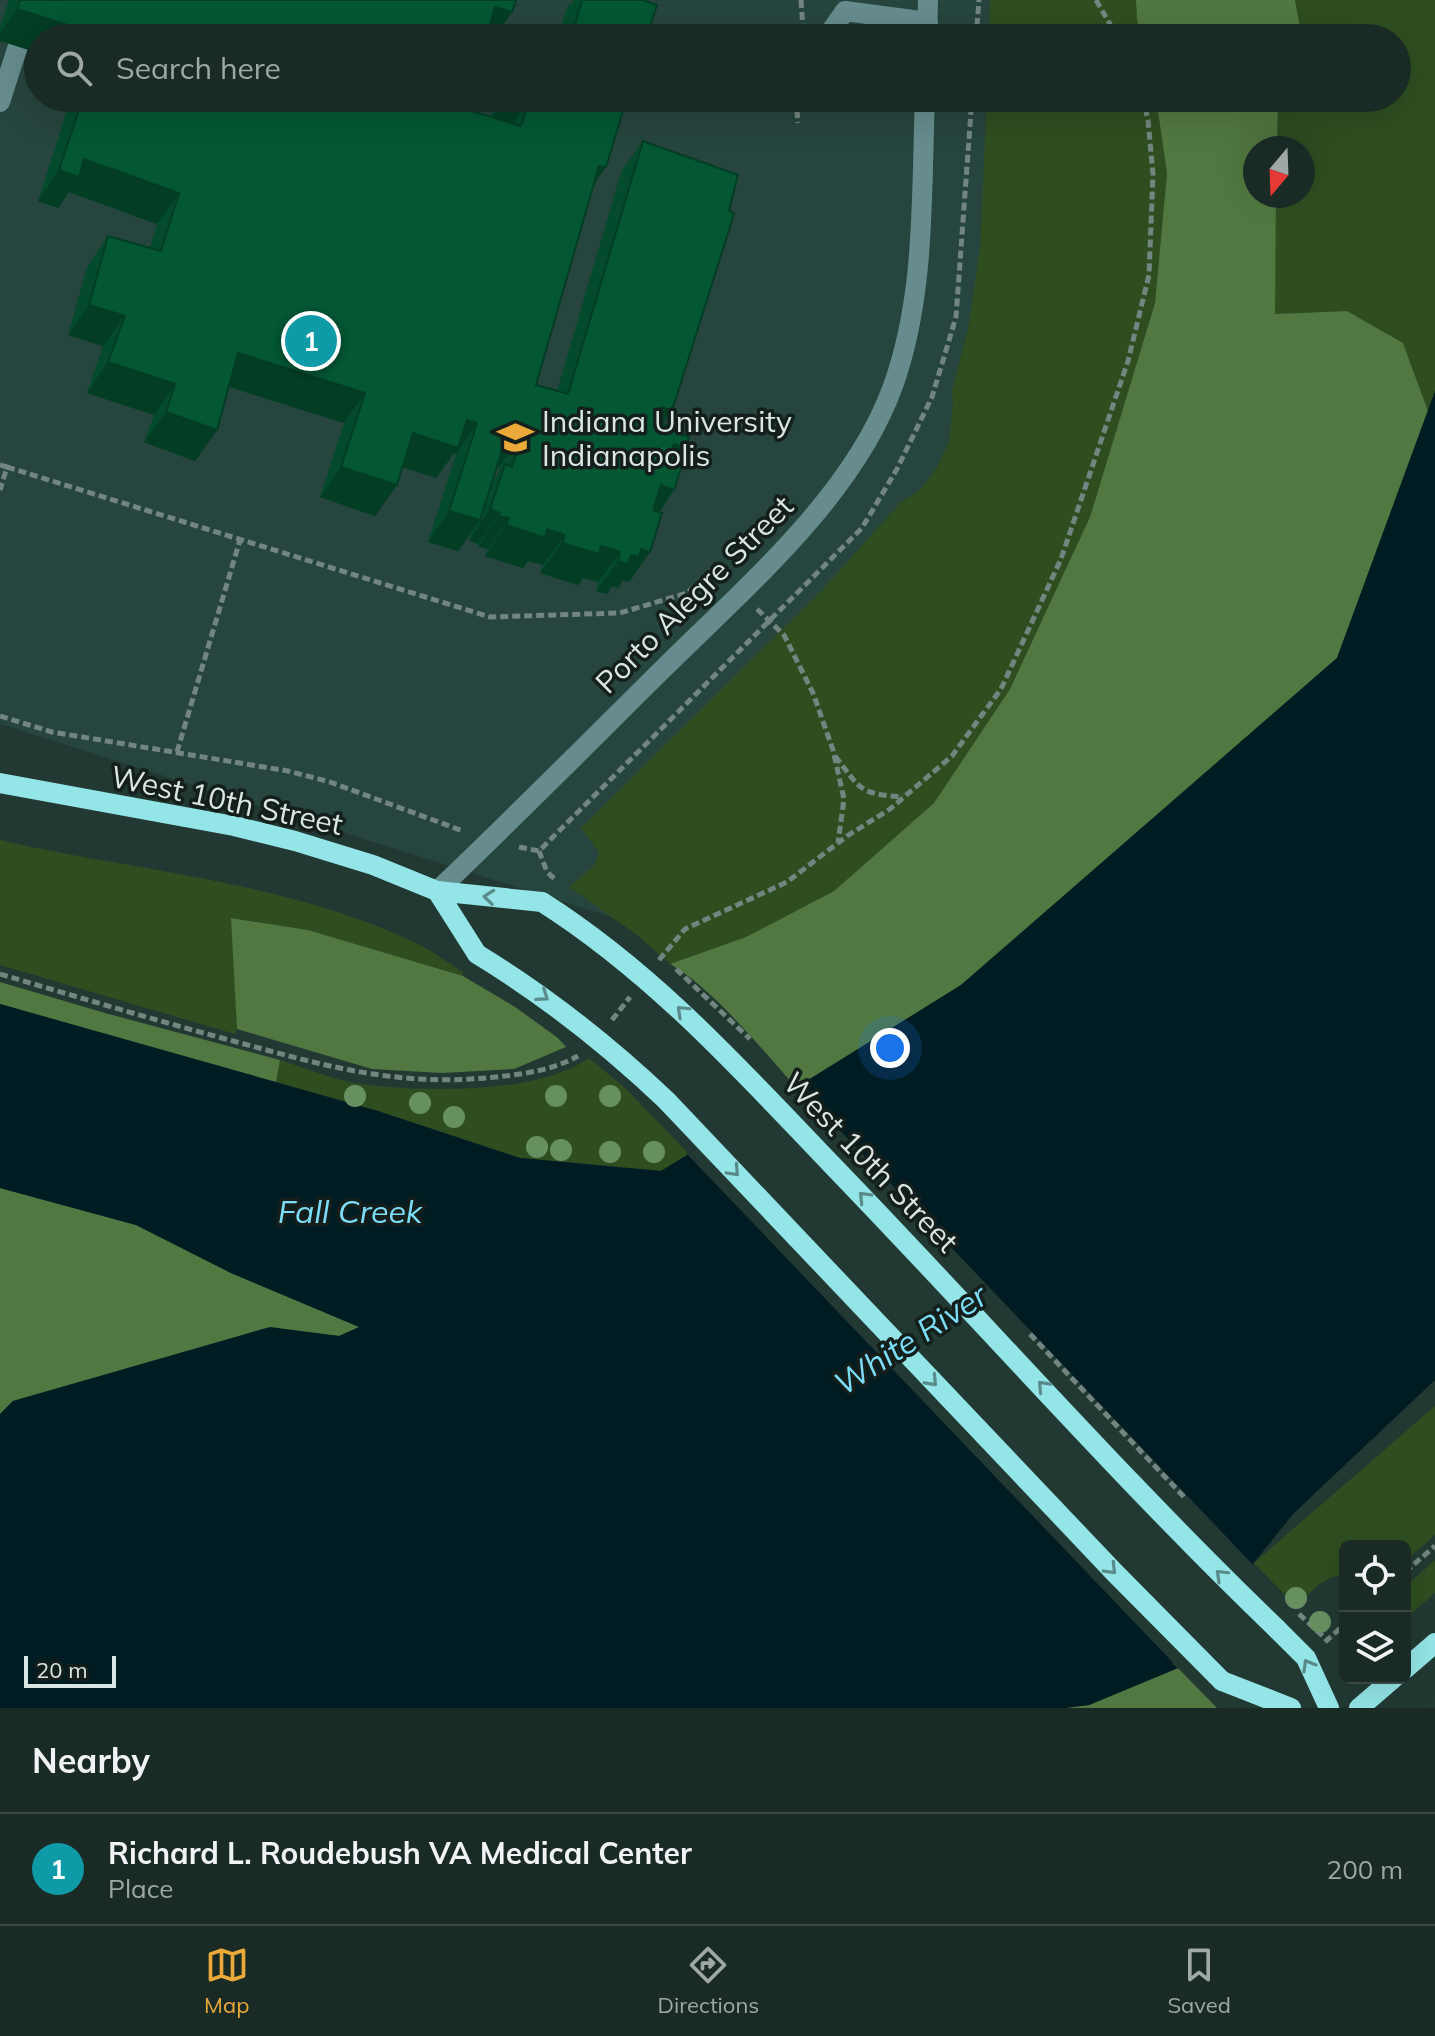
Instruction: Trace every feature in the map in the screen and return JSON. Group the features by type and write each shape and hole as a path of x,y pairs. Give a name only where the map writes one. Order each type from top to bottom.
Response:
{"main road":[{"name":"West 10th Street","path":"0,783 234,826 295,841 373,865 437,891 542,902 615,952 714,1042 956,1293 1207,1562 1306,1658 1329,1708"},
{"path":"437,891 477,954 586,1027 666,1100 1115,1573 1222,1681 1291,1708"},
{"path":"1411,1664 1435,1643"},
{"path":"1359,1708 1387,1684"}],"street":[{"path":"928,0 928,24"},
{"path":"836,24 845,11 902,24"},
{"path":"0,102 18,46"},
{"name":"Porto Alegre Street","path":"437,891 741,592 835,491 861,453 892,388 916,294 924,112"}],"path":[{"path":"801,0 802,24"},
{"path":"977,24 979,0"},
{"path":"1096,0 1110,24"},
{"path":"797,112 798,123"},
{"path":"657,962 685,929 787,882 904,797 952,756 1001,689 1061,559 1128,361 1149,275 1153,174 1146,112"},
{"path":"0,490 3,466 490,617 620,613 687,593 716,566 784,635 813,693 844,799 838,843"},
{"path":"177,752 240,540"},
{"path":"0,716 52,732 288,771 330,782 490,841 539,851"},
{"path":"833,754 858,787 872,793 904,797"},
{"path":"0,974 206,1033 371,1075 428,1081 528,1074 589,1050"},
{"path":"608,1025 638,987"},
{"path":"1411,1567 1435,1546"},
{"path":"1327,1640 1339,1629"}],"shaded area":[{"name":"Indiana University Indianapolis","path":"0,0 1081,0 1082,24 24,24 24,112 1085,112 1089,219 672,936 0,724"}],"green space":[{"path":"990,0 1136,0 1138,24 989,24"},
{"path":"1136,0 1295,0 1299,24 1138,24"},
{"path":"1295,0 1435,0 1435,391 1428,411 1403,343 1347,311 1274,314 1276,208 1315,208 1315,136 1277,136 1278,112 1411,112 1411,24 1299,24"},
{"path":"986,112 1158,112 1167,173 1155,303 1090,517 1010,689 934,803 834,891 746,937 670,964 637,935 569,887 595,865 599,852 581,828 823,589 901,502 921,489 938,466 949,441 952,391 969,324 980,248"},
{"path":"1158,112 1278,112 1277,136 1243,136 1243,208 1276,208 1275,314 1347,311 1403,343 1428,411 1337,658 961,985 797,1088 720,1004 670,964 746,937 834,891 934,803 1010,689 1090,517 1155,303 1167,173"},
{"path":"0,840 211,880 316,905 416,943 463,972 463,976 308,930 232,918 235,1034 0,965"},
{"path":"231,918 308,930 463,976 515,1007 566,1047 514,1069 442,1073 372,1069 237,1029"},
{"path":"0,982 280,1060 276,1082 0,1004"},
{"path":"589,1058 626,1089 690,1155 661,1171 520,1158 378,1111 276,1082 280,1060 357,1083 421,1089 482,1088 542,1078 567,1070"},
{"path":"0,1188 136,1225 231,1273 360,1327 339,1336 270,1328 13,1401 0,1414"},
{"path":"1435,1406 1435,1535 1411,1556 1411,1540 1339,1540 1339,1576 1325,1581 1296,1606 1254,1563"},
{"path":"1435,1560 1435,1593 1411,1614 1411,1582"},
{"path":"1178,1668 1217,1708 1065,1708 1089,1705"}],"water":[{"path":"1435,391 1435,1380 1294,1513 1172,1664 1178,1668 1089,1705 1065,1708 0,1708 0,1414 13,1401 270,1327 339,1336 359,1327 231,1273 136,1225 0,1188 0,1004 378,1111 520,1158 661,1171 961,985 1337,658"}],"pier":[{"path":"796,1084 1255,1567 1178,1663 1182,1666 1181,1671 686,1153"}],"building":[{"path":"20,0 516,0 512,12 495,7 490,24 65,24 17,9"},
{"path":"582,0 643,0 657,5 651,24 575,24"},
{"path":"78,112 476,112 521,126 526,112 623,112 606,167 599,166 536,385 568,394 643,141 738,175 729,210 734,214 672,411 662,407 658,422 679,429 678,433 689,437 686,448 674,444 669,460 682,465 674,490 661,485 653,510 662,513 650,552 641,549 639,557 631,555 628,564 618,561 620,552 601,546 599,554 562,543 565,535 547,529 545,538 506,525 509,518 499,516 500,513 490,509 505,464 512,467 522,436 508,432 480,520 449,511 477,423 467,420 458,448 413,433 397,485 341,467 365,393 238,353 217,430 166,412 175,384 108,362 125,316 89,305 108,236 161,251 179,193 84,159 79,177 59,170"}],"place":[{"name":"Richard L. Roudebush VA Medical Center","path":"311,341"},
{"name":"Indiana University Indianapolis","path":"516,438"}],"water label":[{"name":"Fall Creek","path":"350,1211"},
{"name":"White River","path":"910,1339"}]}
